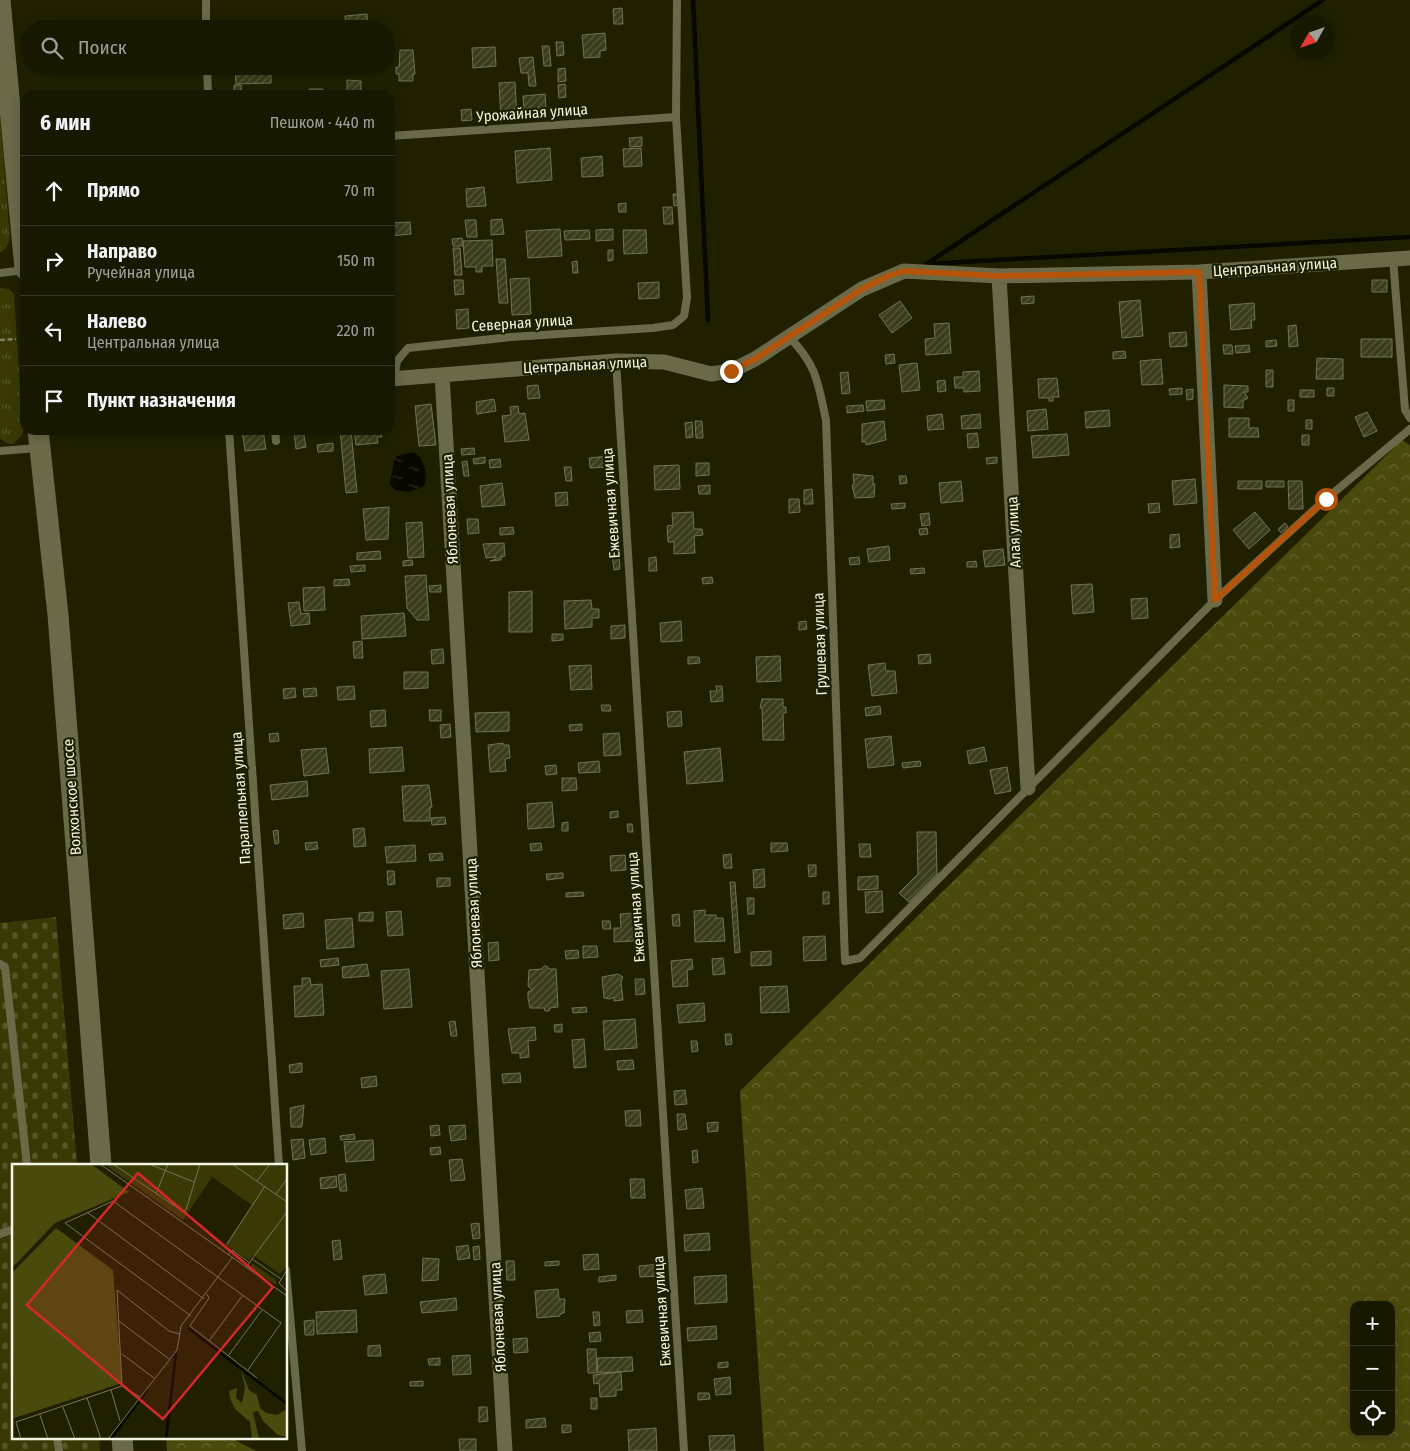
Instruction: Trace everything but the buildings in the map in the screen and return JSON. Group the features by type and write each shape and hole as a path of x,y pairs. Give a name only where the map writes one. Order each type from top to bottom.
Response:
{"main road":[{"path":"0,0 20,216"},
{"name":"Волхонское шоссе","path":"38,439 58,615 101,1164"},
{"path":"122,1438 123,1451"}],"street":[{"name":"Центральная улица","path":"395,378 616,361 664,362 712,374 731,371 755,359 862,289 888,276 904,271 999,276 1199,272 1410,258"},
{"path":"1199,272 1215,600"},
{"name":"Алая улица","path":"999,276 1028,788"},
{"name":"Яблоневая улица","path":"442,375 505,1451"}],"lane":[{"path":"206,0 206,20"},
{"path":"676,117 677,0"},
{"path":"207,75 208,90"},
{"name":"Урожайная улица","path":"395,136 676,117"},
{"name":"Северная улица","path":"395,368 397,361 408,348 426,344 673,325 684,316 687,298 676,117"},
{"path":"1393,259 1405,410 1410,418"},
{"path":"0,273 20,271"},
{"name":"Грушевая улица","path":"789,337 802,350 815,370 826,420 845,961 860,958 1028,788"},
{"name":"Ежевичная улица","path":"616,361 684,1451"},
{"path":"1028,788 1215,600 1326,499 1410,429"},
{"name":"Параллельная улица","path":"229,435 279,1164"},
{"path":"275,435 276,441"},
{"path":"0,451 38,439"},
{"path":"0,964 6,967 27,1164"},
{"path":"0,1234 12,1230"},
{"path":"288,1293 302,1451"},
{"path":"57,1438 59,1451"}],"path":[{"path":"0,340 16,339"}],"green space":[{"path":"0,116 10,239 6,248 0,253"},
{"path":"0,288 9,289 14,294 20,387 20,435 22,435 13,444 6,443 0,438"},
{"path":"1402,440 1410,445 1410,1451 764,1451 740,1091"},
{"path":"56,917 77,1164 12,1164 12,1438 99,1438 100,1451 0,1451 0,923"},
{"path":"166,1438 231,1438 256,1451 167,1451"}],"water":[{"path":"414,452 418,455 425,468 424,486 409,492 395,490 390,484 394,461 397,456"}],"waterway":[{"path":"693,0 708,320"},
{"path":"928,263 1323,0"},
{"path":"926,264 1410,237"}],"route":[{"path":"731,371 755,359 862,289 888,276 904,271 999,276 1199,272 1215,600 1326,499"}]}
